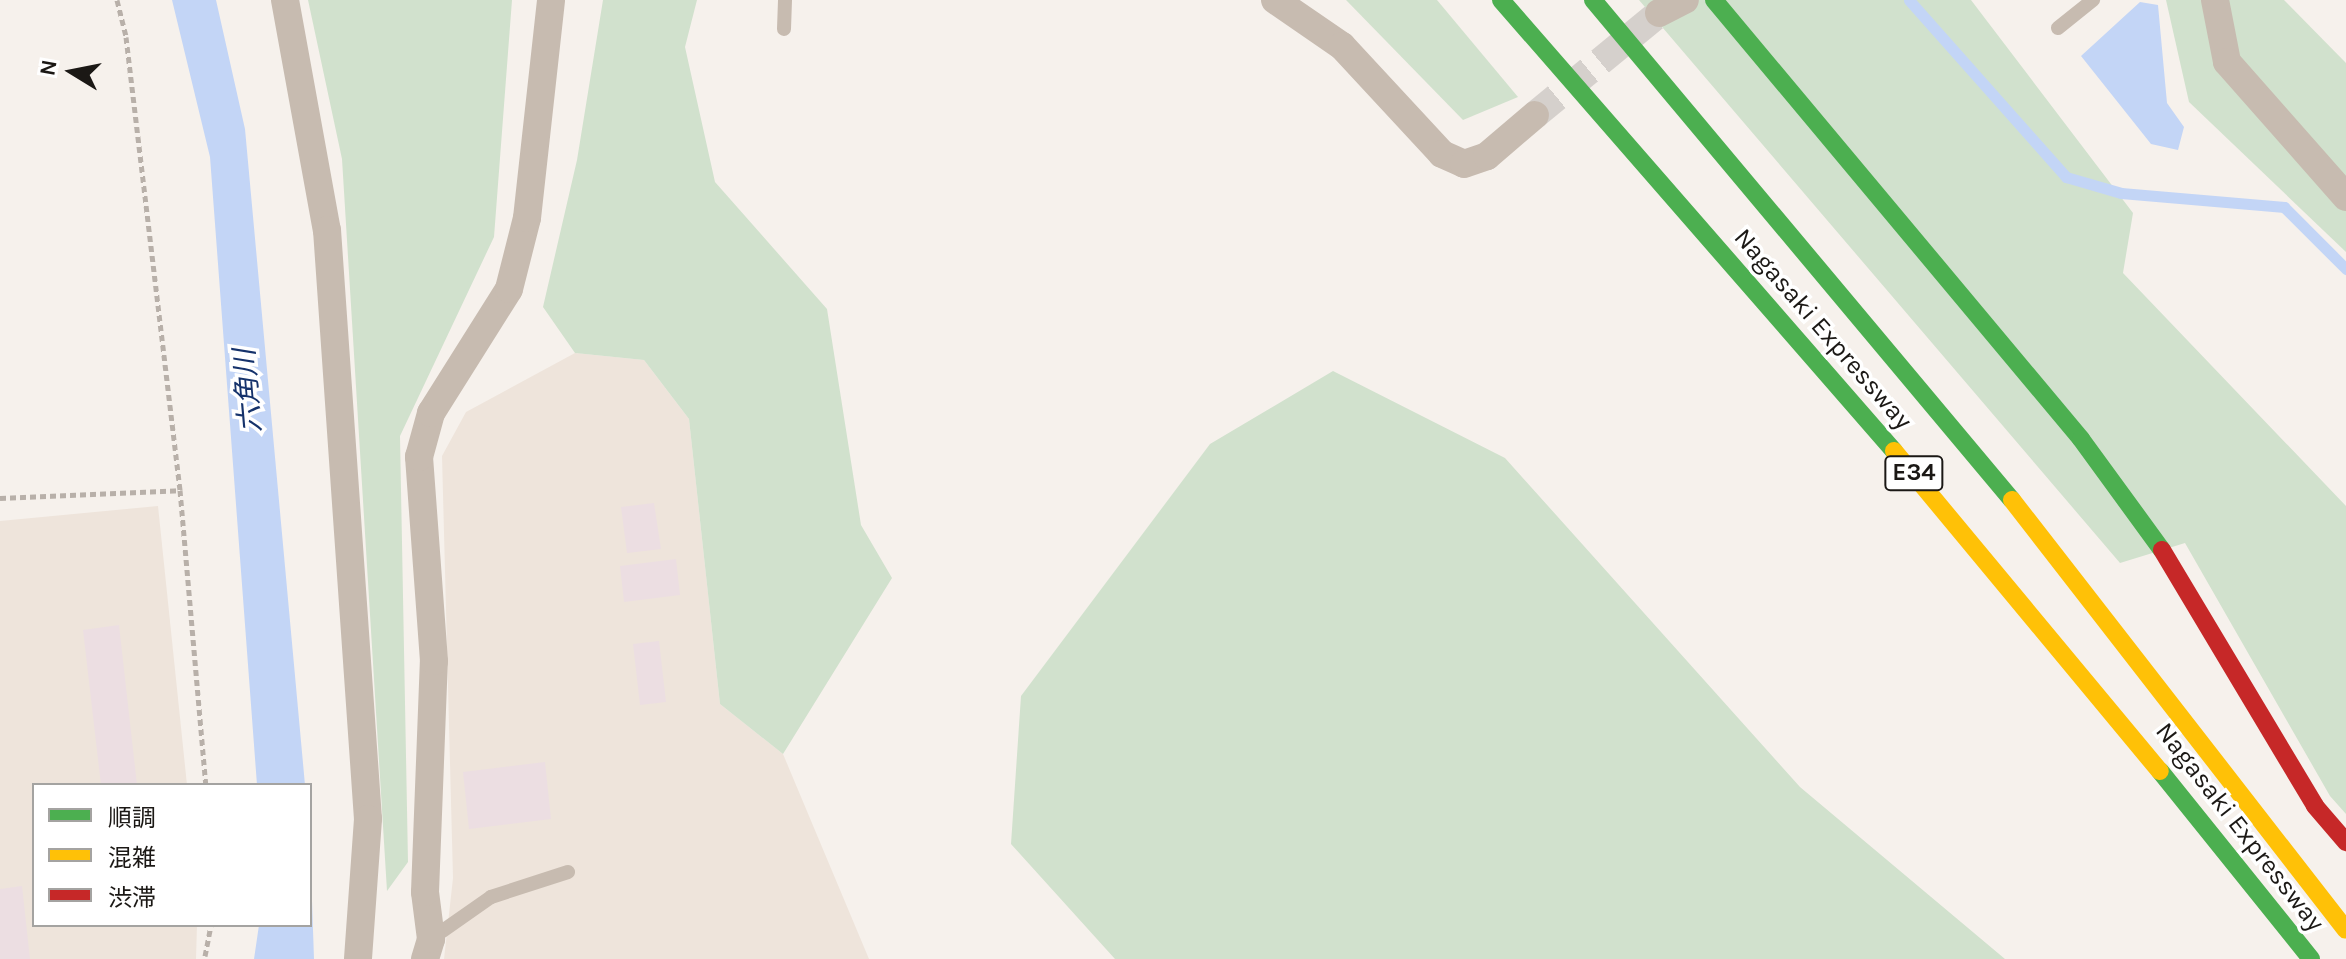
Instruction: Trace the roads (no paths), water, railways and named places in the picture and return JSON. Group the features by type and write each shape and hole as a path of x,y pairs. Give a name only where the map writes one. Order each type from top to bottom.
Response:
{"main road":[{"name":"Nagasaki Expressway","path":"1501,0 1998,570 2311,959"},
{"name":"Nagasaki Expressway","path":"1593,0 1980,459 2346,930"},
{"path":"1714,0 2081,439 2169,560 2315,806 2346,842"}],"street":[{"path":"285,0 327,230 368,819 358,959"},
{"path":"428,949 425,892 434,661 419,457 431,413 509,289 527,218 551,0"},
{"path":"1275,0 1342,46 1442,154 1464,164 1487,156 1535,115"},
{"path":"1659,13 1685,0"},
{"path":"2215,0 2227,62 2346,197"}],"lane":[{"path":"784,29 785,0"},
{"path":"2058,28 2093,0"},
{"path":"428,949 491,897 568,872"}],"water":[{"name":"六角川","path":"172,0 216,0 245,129 305,783 257,783 210,157"},
{"path":"2140,2 2158,5 2167,103 2184,127 2178,150 2151,144 2081,56"},
{"path":"312,900 314,959 254,959 259,927 312,927"}],"waterway":[{"path":"1909,0 2066,177 2121,193 2284,207 2346,269"}],"tunnel":[{"path":"1535,115 1659,13"}]}
